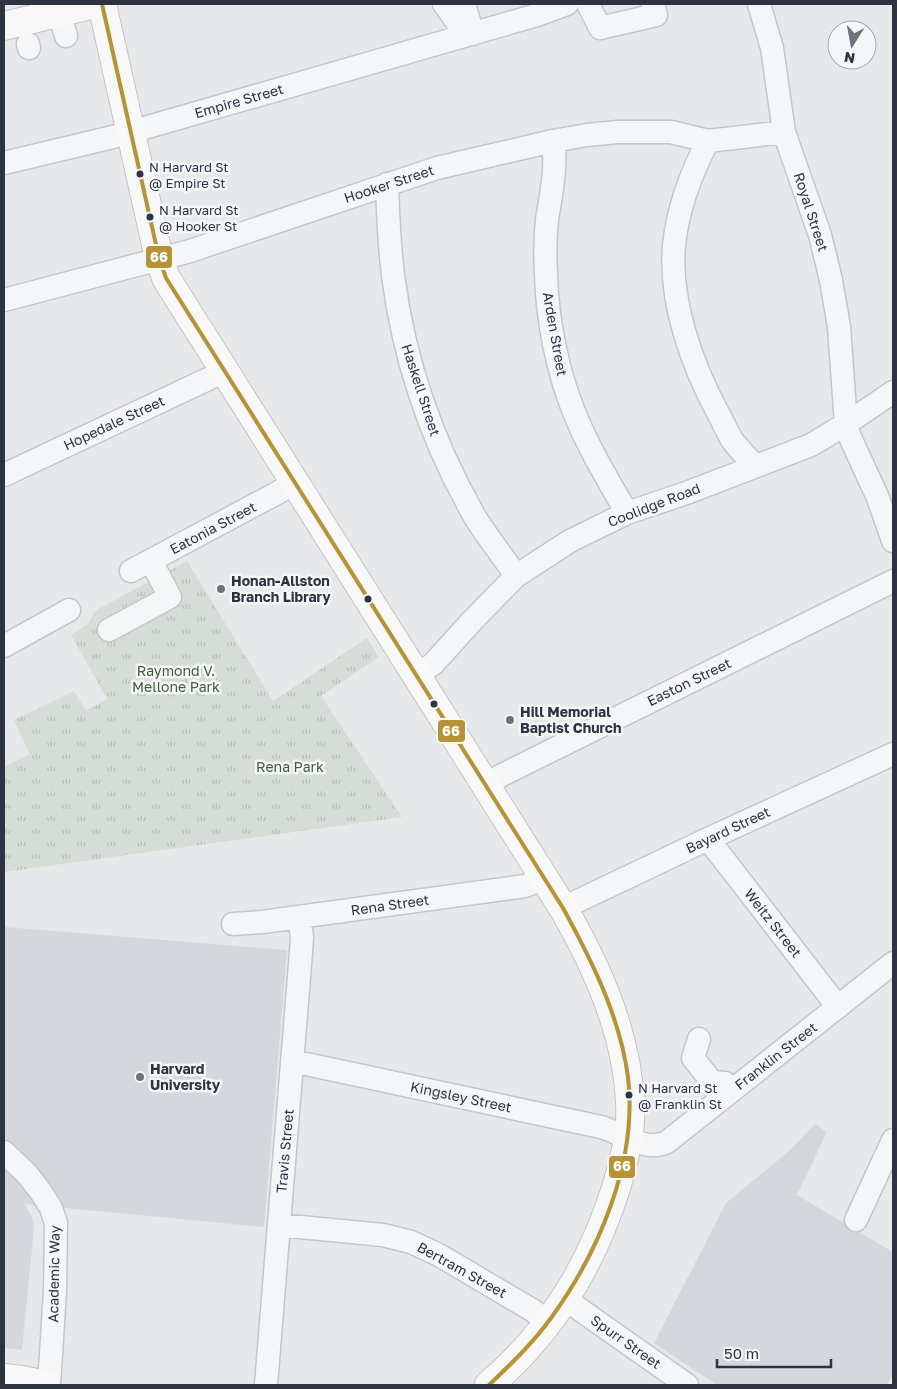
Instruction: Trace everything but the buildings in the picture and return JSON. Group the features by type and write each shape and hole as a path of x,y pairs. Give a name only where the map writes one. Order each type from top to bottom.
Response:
{"main road":[{"path":"4,26 59,32 94,4"},
{"path":"102,4 159,258 170,285 563,908 600,981 620,1041 626,1068 631,1115 619,1176 601,1231 586,1265 549,1322 522,1354 489,1385"},
{"path":"4,1378 47,1385"}],"street":[{"path":"444,4 456,22 473,34"},
{"path":"464,4 473,34"},
{"name":"Empire Street","path":"4,163 131,132 538,15 567,4"},
{"path":"588,4 600,28 656,16 653,4"},
{"name":"Royal Street","path":"759,4 772,48 784,132 820,235 831,280 839,327 846,424 849,435 878,498 893,540"},
{"name":"Hooker Street","path":"4,300 190,251 387,184 467,160 553,141 603,133 633,131 671,132 708,141 784,132"},
{"name":"Arden Street","path":"553,141 555,162 547,223 546,275 552,331 561,372 574,411 594,455 627,513"},
{"path":"708,141 696,164 683,201 674,246 675,281 684,328 703,385 732,439 755,466"},
{"name":"Haskell Street","path":"387,184 391,258 395,289 407,352 423,407 443,455 476,518 516,576"},
{"name":"Hopedale Street","path":"4,474 224,370"},
{"name":"Coolidge Road","path":"416,675 433,664 472,620 516,576 570,541 627,513 689,492 811,444 846,424 893,392"},
{"name":"Eatonia Street","path":"131,571 279,492 294,482"},
{"path":"109,630 170,597 151,561"},
{"name":"Easton Street","path":"486,785 502,775 893,581"},
{"path":"4,646 69,610"},
{"name":"Bayard Street","path":"563,908 893,754"},
{"name":"Weitz Street","path":"708,839 838,1007"},
{"name":"Rena Street","path":"233,924 299,917 526,886 544,878"},
{"name":"Travis Street","path":"266,1385 302,944 299,917"},
{"name":"Franklin Street","path":"628,1138 647,1146 662,1145 667,1142 838,1007 888,973"},
{"path":"697,1045 694,1058 712,1082 723,1082"},
{"name":"Kingsley Street","path":"292,1061 601,1127 628,1138"},
{"path":"856,1220 893,1140"},
{"name":"Academic Way","path":"4,1152 28,1174 42,1192 51,1208 56,1223 55,1291 47,1385"},
{"name":"Bertram Street","path":"279,1225 383,1235 411,1242 439,1255 549,1322"},
{"name":"Spurr Street","path":"565,1299 687,1385"}],"shaded area":[{"name":"Harvard University","path":"4,927 287,950 264,1227 24,1204 32,1217 34,1228 22,1350 4,1348"},
{"path":"815,1124 827,1132 797,1195 893,1252 893,1374 887,1385 717,1385 654,1343 726,1203 789,1151"}],"green space":[{"path":"187,561 273,701 367,638 379,657 321,696 402,817 4,872 4,767 30,754 14,720 74,691 86,711 107,699 71,635 88,624 95,611"}],"transit line":[{"name":"66","path":"102,4 159,258 166,278 563,908 594,969 619,1033 628,1077 630,1109 621,1173 611,1204 585,1264 551,1318 514,1361 489,1385"}],"place":[{"name":"N Harvard St @ Empire St","path":"140,174"},
{"name":"N Harvard St @ Hooker St","path":"150,217"},
{"name":"Honan-Allston Branch Library","path":"221,589"},
{"name":"Hill Memorial Baptist Church","path":"510,720"},
{"name":"Harvard University","path":"140,1077"},
{"name":"N Harvard St @ Franklin St","path":"629,1095"}],"park label":[{"name":"Raymond V. Mellone Park","path":"176,680"},
{"name":"Rena Park","path":"290,767"}]}
